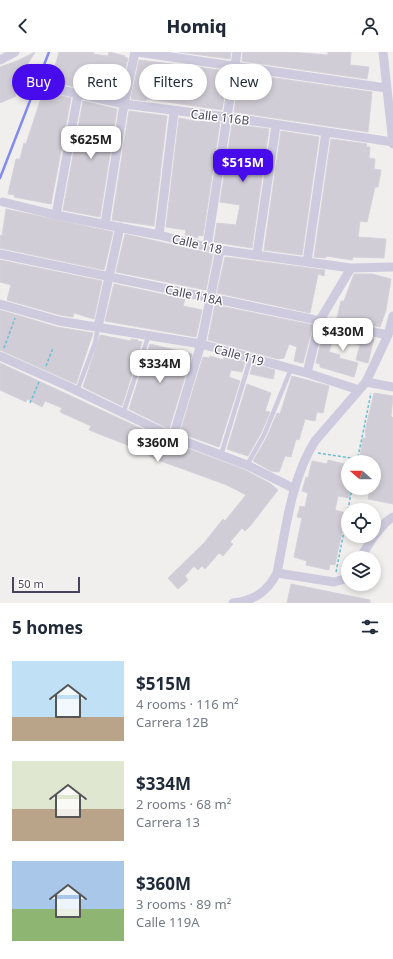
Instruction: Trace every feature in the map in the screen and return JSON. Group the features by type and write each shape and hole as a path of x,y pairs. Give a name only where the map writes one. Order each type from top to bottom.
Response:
{"street":[{"path":"0,60 15,52"},
{"path":"105,224 124,104 136,52 221,64"},
{"path":"235,64 237,52"},
{"path":"382,52 393,143"},
{"path":"272,71 386,88"},
{"path":"56,215 77,100"},
{"name":"Calle 116B","path":"106,100 174,112 227,117 393,143"},
{"path":"207,247 230,100"},
{"path":"159,235 174,112"},
{"path":"257,254 276,125"},
{"path":"308,262 326,132"},
{"name":"Calle 118","path":"3,202 56,215 159,235 220,250 351,268 393,267"},
{"path":"98,327 120,227"},
{"path":"173,437 201,344 220,250"},
{"name":"Calle 118A","path":"0,254 388,335"},
{"path":"307,373 320,320 351,268"},
{"name":"Calle 119","path":"0,304 59,321 148,337 201,344 307,373 359,390"},
{"path":"233,603 241,602 266,591 277,573 295,489 308,451 359,390 369,382 388,335 393,316"},
{"path":"1,357 77,391 173,437 247,465 295,489"},
{"path":"369,382 393,387"},
{"path":"381,528 393,517"},
{"path":"277,573 334,582 341,580"}],"lane":[{"path":"77,391 95,343 98,327"},
{"path":"123,414 148,337"},
{"path":"221,455 251,357"},
{"path":"247,465 264,435 291,369"}],"path":[{"path":"1,357 17,310"},
{"path":"359,455 369,382"},
{"path":"308,451 341,456"},
{"path":"334,582 342,543"}],"building":[{"path":"35,52 28,64 12,64 12,98 0,103 0,67"},
{"path":"59,52 94,52 93,54 108,56 109,52 128,58 127,64 73,64 73,86 65,85 65,64 56,63"},
{"path":"179,52 231,52 230,59"},
{"path":"243,52 290,52 328,55 328,52 351,52 350,65 369,67 367,79 272,65 272,64 242,61"},
{"path":"139,60 171,64 139,64 139,100 146,100 146,101 131,99"},
{"path":"207,68 215,69 215,100 224,100 222,110 154,100 207,100"},
{"path":"272,78 372,92 368,132 234,112 236,100 272,100"},
{"path":"65,97 71,98 51,204 14,197 15,195 8,194 16,159 20,159 24,143 26,144 40,100 65,100"},
{"path":"83,101 117,109 100,217 63,210"},
{"path":"129,111 167,116 154,226 112,220"},
{"path":"179,118 200,122 200,120 220,122 203,236 198,235 198,238 185,235 186,230 166,227"},
{"path":"232,124 269,129 252,248 214,242 217,223 236,225 240,205 220,202","holes":["245,149 261,151 259,165 243,162"]},
{"path":"281,131 319,137 302,255 264,250"},
{"path":"331,139 367,144 366,147 370,147 369,158 375,159 374,169 381,170 378,187 375,187 367,222 360,221 358,237 386,239 384,258 353,257 352,260 326,256 326,258 314,257"},
{"path":"6,209 113,232 104,270 0,248 0,235 2,236"},
{"path":"125,234 213,254 206,290 116,272"},
{"path":"225,257 325,270 324,276 318,274 310,313 217,293"},
{"path":"0,260 102,281 94,319 74,313 73,317 60,315 7,300 11,285 0,282"},
{"path":"354,274 372,274 391,279 386,310 380,327 337,318 341,301 344,301"},
{"path":"114,284 185,299 183,306 202,310 196,337 105,321"},
{"path":"215,305 313,325 303,363 294,361 297,347 289,344 284,358 278,359 208,340"},
{"path":"0,310 57,327 93,333 76,384 0,350"},
{"path":"324,328 374,338 368,363 356,360 360,345 333,338 329,352 340,355 339,358 358,363 354,377 320,367 320,364 316,363"},
{"path":"100,335 131,341 131,339 138,340 137,341 142,342 122,406 83,387"},
{"path":"150,344 192,354 169,429 129,409"},
{"path":"210,356 223,360 224,356 245,362 242,372 231,370 229,377 240,381 219,447 180,433 203,357 210,358"},
{"path":"0,363 170,442 245,470 271,484 278,490 251,525 245,531 242,528 230,542 233,544 223,556 219,553 205,569 202,566 198,570 194,566 185,576 188,580 178,589 168,578 204,543 223,519 225,521 246,495 227,485 158,460 149,456 150,454 130,444 130,446 89,430 91,426 60,412 62,408 45,401 42,407 27,399 26,402 0,390"},
{"path":"253,364 275,370 273,379 250,374"},
{"path":"292,376 329,386 323,413 317,412 315,421 305,419 299,440 296,439 291,457 285,456 279,472 271,471 253,461 267,437 277,413 280,414"},
{"path":"247,384 271,393 265,411 270,412 261,433 248,456 227,449"},
{"path":"374,393 393,396 391,416 393,418 393,504 368,499 369,495 381,495 381,455 360,455 363,438 366,438 365,431"},
{"path":"328,460 341,463 341,495 350,495 349,498 338,496 335,510 341,512 341,537 335,565 330,564 329,570 306,565 307,561 294,557 302,518 297,517 300,506 305,507 308,493 302,491 306,477 308,478 312,461 327,464"},
{"path":"291,584 370,600 370,603 287,603"}],"waterway":[{"path":"0,178 49,52"}]}
